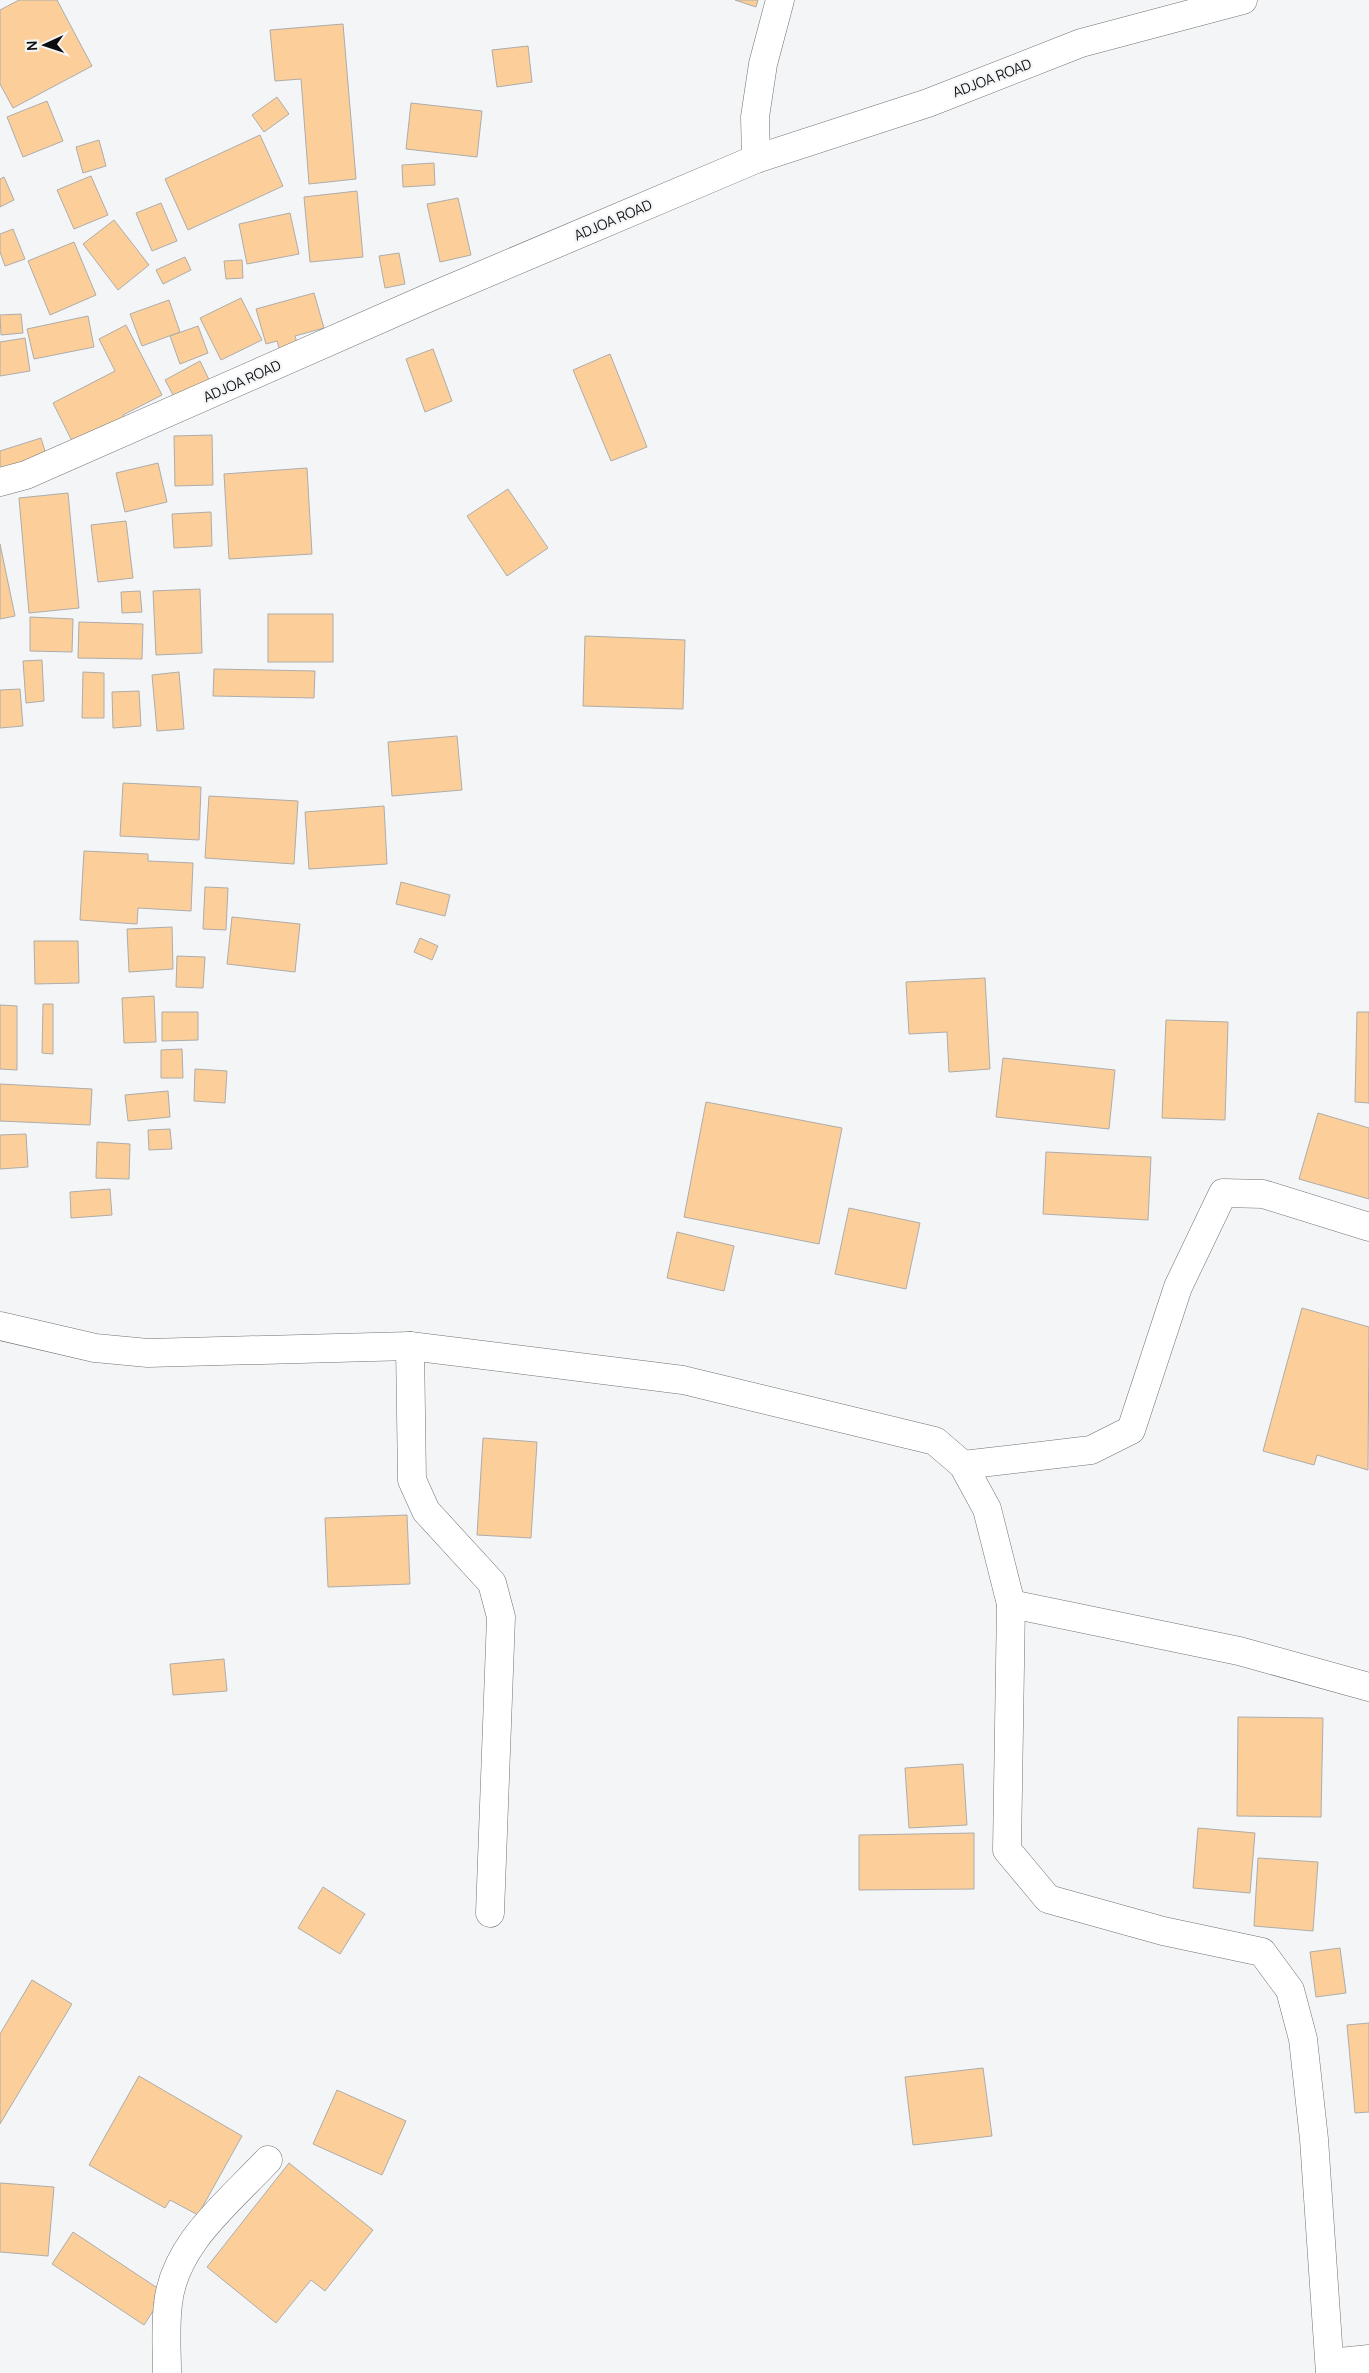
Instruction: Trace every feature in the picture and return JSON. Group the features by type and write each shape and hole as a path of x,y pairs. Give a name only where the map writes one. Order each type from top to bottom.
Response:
{"street":[{"path":"756,159 755,117 763,64 780,0"},
{"name":"ADJOA ROAD","path":"0,482 26,475 419,302 756,159 928,103 1081,43 1243,0"},
{"path":"963,1465 1090,1450 1131,1430 1178,1287 1223,1193 1263,1194 1369,1227"},
{"path":"0,1326 95,1348 148,1353 410,1346 683,1380 935,1441 963,1465 986,1509 1011,1604 1008,1850 1048,1898 1163,1931 1262,1952 1290,1990 1303,2039 1312,2119 1330,2368 1369,2359"},
{"path":"410,1346 412,1480 426,1511 492,1583 501,1617 490,1913"},
{"path":"1011,1604 1238,1651 1369,1687"},
{"path":"167,2373 168,2304 178,2267 195,2238 268,2160"}],"building":[{"path":"19,0 57,0 92,66 13,108 0,84 0,10"},
{"path":"735,0 758,0 756,7"},
{"path":"343,24 356,179 309,184 301,79 275,81 270,30"},
{"path":"528,46 532,82 497,87 492,50"},
{"path":"277,97 289,114 264,132 252,115"},
{"path":"47,101 63,141 23,157 7,117"},
{"path":"411,103 482,111 477,157 406,149"},
{"path":"260,135 283,186 188,230 165,179"},
{"path":"99,140 106,166 83,173 76,147"},
{"path":"434,163 435,185 403,187 402,165"},
{"path":"91,176 108,215 74,229 57,190"},
{"path":"4,177 14,200 0,207 0,179"},
{"path":"357,191 363,257 310,262 304,197"},
{"path":"458,198 471,255 440,262 427,204"},
{"path":"161,203 177,241 152,251 136,213"},
{"path":"290,213 299,254 247,264 239,224"},
{"path":"114,220 149,265 118,290 83,244"},
{"path":"13,229 25,259 5,266 0,252 0,234"},
{"path":"74,242 96,295 50,315 28,261"},
{"path":"399,253 405,284 385,288 379,256"},
{"path":"185,257 191,270 163,284 156,270"},
{"path":"242,260 243,278 226,279 224,261"},
{"path":"314,293 324,328 295,336 298,346 280,351 277,341 266,344 256,309"},
{"path":"241,298 262,340 221,360 200,318"},
{"path":"169,300 180,332 142,346 130,314"},
{"path":"21,314 23,333 1,335 0,315"},
{"path":"88,316 94,347 34,359 27,329"},
{"path":"126,325 162,395 123,415 128,425 74,445 53,403 115,371 99,339"},
{"path":"198,326 208,353 180,364 170,336"},
{"path":"25,338 30,371 0,376 0,342"},
{"path":"433,349 452,401 425,412 406,359"},
{"path":"610,354 647,447 611,461 573,370"},
{"path":"200,361 212,386 178,404 165,380"},
{"path":"212,435 213,485 175,486 174,436"},
{"path":"41,438 47,458 0,473 0,451"},
{"path":"158,463 167,502 125,512 116,473"},
{"path":"307,468 312,554 229,559 224,474"},
{"path":"508,489 548,548 507,576 467,516"},
{"path":"68,493 79,608 29,613 19,498"},
{"path":"211,512 212,546 174,548 172,514"},
{"path":"126,521 133,578 98,582 91,525"},
{"path":"0,544 15,616 0,619"},
{"path":"200,589 202,653 156,655 153,591"},
{"path":"140,591 142,612 122,613 121,592"},
{"path":"268,614 333,614 333,662 268,662"},
{"path":"30,617 73,619 72,652 30,651"},
{"path":"79,622 143,624 142,659 78,658"},
{"path":"585,636 685,640 683,709 583,706"},
{"path":"42,660 44,701 26,703 23,661"},
{"path":"214,669 315,671 314,698 213,696"},
{"path":"83,672 104,673 104,718 82,718"},
{"path":"179,672 184,729 157,731 152,675"},
{"path":"20,689 23,726 0,728 0,690"},
{"path":"139,691 141,726 113,728 112,692"},
{"path":"457,736 462,790 392,796 388,742"},
{"path":"123,783 201,787 199,840 120,836"},
{"path":"209,796 298,801 294,864 205,858"},
{"path":"384,806 387,864 309,869 305,812"},
{"path":"84,851 148,854 148,861 193,863 191,911 138,908 137,924 80,920"},
{"path":"401,882 450,895 445,916 396,904"},
{"path":"205,887 228,888 226,930 203,929"},
{"path":"232,917 300,924 295,972 227,964"},
{"path":"172,927 173,969 129,972 127,929"},
{"path":"420,938 438,946 432,960 414,952"},
{"path":"34,941 78,941 79,983 35,984"},
{"path":"177,956 205,957 203,988 176,987"},
{"path":"985,978 990,1069 949,1072 947,1032 909,1034 906,982"},
{"path":"154,996 156,1042 124,1043 122,998"},
{"path":"43,1004 53,1004 53,1054 42,1053"},
{"path":"0,1005 17,1006 17,1070 0,1069"},
{"path":"162,1012 198,1012 198,1040 162,1041"},
{"path":"1357,1012 1369,1012 1369,1103 1355,1102"},
{"path":"1166,1020 1228,1022 1225,1120 1162,1118"},
{"path":"182,1049 183,1078 161,1078 161,1050"},
{"path":"1003,1058 1115,1070 1109,1129 996,1117"},
{"path":"195,1069 227,1071 225,1103 194,1101"},
{"path":"0,1084 92,1089 90,1125 0,1121"},
{"path":"168,1091 170,1117 128,1121 125,1095"},
{"path":"706,1102 842,1128 819,1244 684,1217"},
{"path":"1318,1113 1369,1128 1369,1199 1299,1179"},
{"path":"170,1129 172,1149 149,1150 148,1130"},
{"path":"26,1134 28,1167 0,1169 0,1135"},
{"path":"97,1142 130,1144 129,1179 96,1178"},
{"path":"1046,1152 1151,1157 1148,1220 1043,1214"},
{"path":"110,1189 112,1215 71,1218 70,1192"},
{"path":"849,1208 920,1223 906,1289 835,1274"},
{"path":"677,1232 734,1246 724,1291 667,1278"},
{"path":"1302,1308 1369,1327 1368,1470 1317,1455 1314,1465 1263,1451"},
{"path":"483,1438 537,1442 531,1538 477,1535"},
{"path":"407,1515 410,1584 328,1587 325,1518"},
{"path":"224,1659 227,1691 173,1695 170,1664"},
{"path":"1238,1717 1323,1718 1321,1817 1237,1816"},
{"path":"963,1764 967,1825 909,1828 905,1768"},
{"path":"1198,1828 1255,1833 1250,1893 1193,1888"},
{"path":"974,1833 974,1889 859,1890 859,1835"},
{"path":"1258,1858 1318,1862 1313,1931 1254,1926"},
{"path":"323,1887 365,1914 340,1954 298,1928"},
{"path":"1340,1948 1346,1993 1316,1997 1310,1952"},
{"path":"32,1980 72,2004 0,2124 0,2034"},
{"path":"1369,2023 1369,2112 1355,2113 1347,2025"},
{"path":"983,2068 992,2136 913,2145 905,2077"},
{"path":"139,2076 242,2136 198,2215 170,2200 165,2208 89,2165"},
{"path":"337,2090 406,2121 382,2175 313,2144"},
{"path":"289,2163 373,2230 325,2291 311,2280 276,2323 207,2267"},
{"path":"0,2183 54,2187 48,2256 0,2252"},
{"path":"73,2232 165,2293 144,2325 52,2264"}]}
